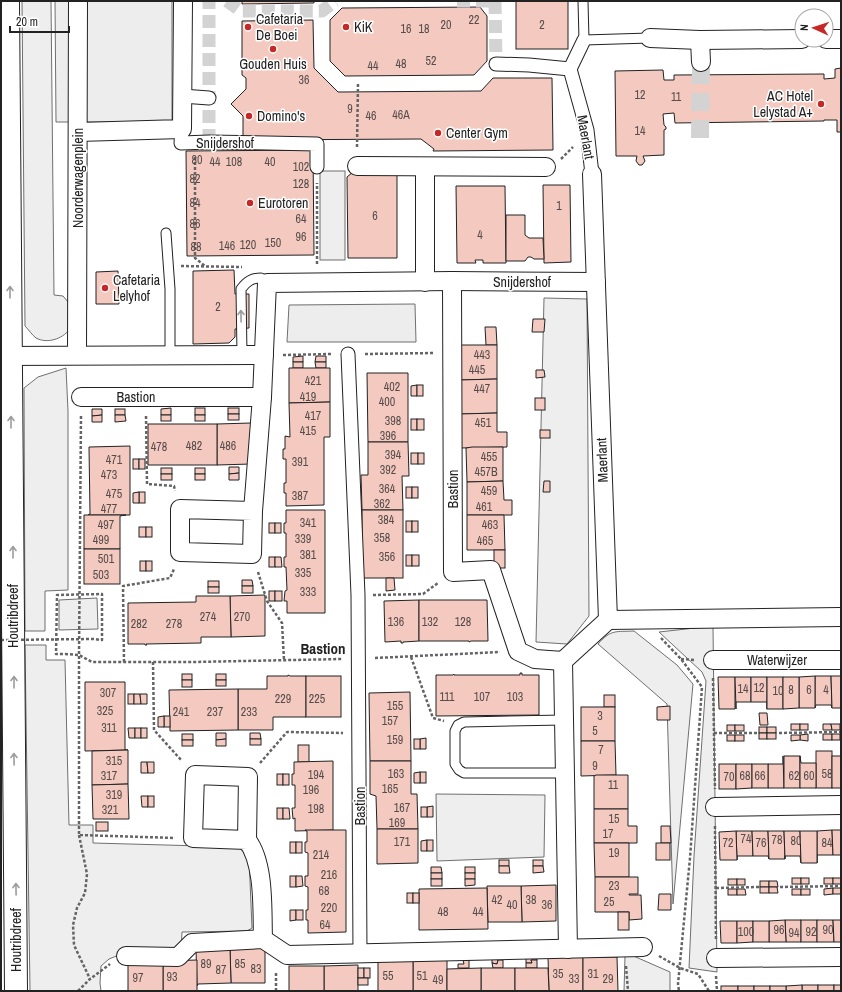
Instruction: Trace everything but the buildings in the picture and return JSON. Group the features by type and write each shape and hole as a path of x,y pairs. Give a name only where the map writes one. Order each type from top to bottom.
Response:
{"main road":[{"name":"Houtribdreef","path":"8,1 6,356 7,721 16,991"}],"street":[{"name":"Noorderwagenplein","path":"78,1 78,355"},
{"path":"182,129 183,1"},
{"path":"650,38 700,40 794,39"},
{"path":"496,64 529,65 570,69 584,40"},
{"path":"700,40 701,62"},
{"name":"Maerlant","path":"570,69 588,130 592,174 608,620"},
{"path":"182,96 209,98"},
{"name":"Snijdershof","path":"78,132 182,129 181,143 317,144 317,167"},
{"path":"357,166 546,167"},
{"path":"425,167 425,282"},
{"path":"253,511 180,509 180,552 252,554 253,511 264,355 264,281"},
{"name":"Snijdershof","path":"264,281 317,283 596,282"},
{"name":"Bastion","path":"452,282 453,572"},
{"name":"Bastion","path":"348,354 360,658 360,954"},
{"path":"6,356 264,355"},
{"name":"Bastion","path":"81,397 262,397"},
{"path":"453,572 491,570 518,651 535,659 563,661 608,620 841,617"},
{"name":"Waterwijzer","path":"713,660 841,660"},
{"path":"563,661 568,949"},
{"path":"247,840 193,838 195,775 248,777 247,840 252,847 261,879 263,939"},
{"path":"715,806 841,805"},
{"path":"126,956 178,957 192,943 263,939 287,955 643,947"},
{"path":"716,958 841,957"}],"lane":[{"path":"584,1 584,40 650,38"},
{"path":"166,233 170,289 170,355"},
{"path":"242,356 242,289 244,285 253,278 264,281"},
{"path":"564,720 464,722 458,725 455,731 455,764 459,770 464,773 565,773"}],"path":[{"path":"357,166 358,84"},
{"path":"546,167 558,163 588,130"},
{"path":"169,266 205,266 195,258 195,143"},
{"path":"317,167 317,283"},
{"path":"81,397 79,835 87,874 85,893 77,908 73,925 74,945 90,979"},
{"path":"146,397 148,484 174,486 180,509"},
{"path":"124,662 123,586 170,578 180,552"},
{"path":"252,554 267,601 282,623 284,660"},
{"path":"358,595 423,594 453,572"},
{"path":"1,640 16,640 39,640 55,640 62,640 102,640 102,594 57,595 56,639 56,647 56,654 79,656 92,662 153,662 360,658 518,651"},
{"path":"642,619 680,659 702,687 679,991"},
{"path":"411,656 433,718 458,725"},
{"path":"153,662 154,730 195,775"},
{"path":"248,777 287,732 360,733"},
{"path":"779,732 841,732"},
{"path":"714,733 757,733"},
{"path":"79,835 193,838"},
{"path":"780,887 841,886"},
{"path":"716,888 759,887"},
{"path":"625,947 628,991"},
{"path":"643,947 680,968 698,974 709,991"},
{"path":"78,991 90,979 110,964 126,956"}],"shaded area":[{"path":"22,1 51,1 54,295 63,296 73,308 69,330 54,340 45,341 36,338 25,326"},
{"path":"55,1 172,1 172,122 56,122"},
{"path":"320,171 345,171 345,260 320,260"},
{"path":"544,298 587,299 589,616 567,644 536,642"},
{"path":"415,304 416,342 287,342 289,305"},
{"path":"66,368 68,411 68,590 45,591 45,631 25,631 24,388 38,377"},
{"path":"97,598 98,629 59,630 59,600"},
{"path":"713,626 717,972 689,968 694,856 706,681 702,672 659,632"},
{"path":"634,631 677,665 693,684 673,904 667,704 598,644 614,632"},
{"path":"25,645 46,645 46,660 65,660 69,825 93,825 93,843 238,847 249,857 252,928 247,931 182,932 181,951 129,951 109,959 101,966 101,991 30,991"},
{"path":"436,794 545,795 544,857 437,861"},
{"path":"629,954 670,972 670,991 624,991 625,956"}],"tunnel":[{"path":"209,1 209,142"},
{"path":"227,1 241,11 322,11 335,1"},
{"path":"457,1 495,1"},
{"path":"495,1 496,64"},
{"path":"700,138 701,62"}],"place":[{"name":"Cafetaria De Boei","path":"248,27"},
{"name":"KiK","path":"346,27"},
{"name":"Gouden Huis","path":"273,49"},
{"name":"AC Hotel Lelystad A+","path":"821,104"},
{"name":"Domino's","path":"249,116"},
{"name":"Center Gym","path":"438,133"},
{"name":"Eurotoren","path":"250,203"},
{"name":"Cafetaria Lelyhof","path":"105,288"}],"district":[{"name":"Bastion","path":"323,648"}]}
